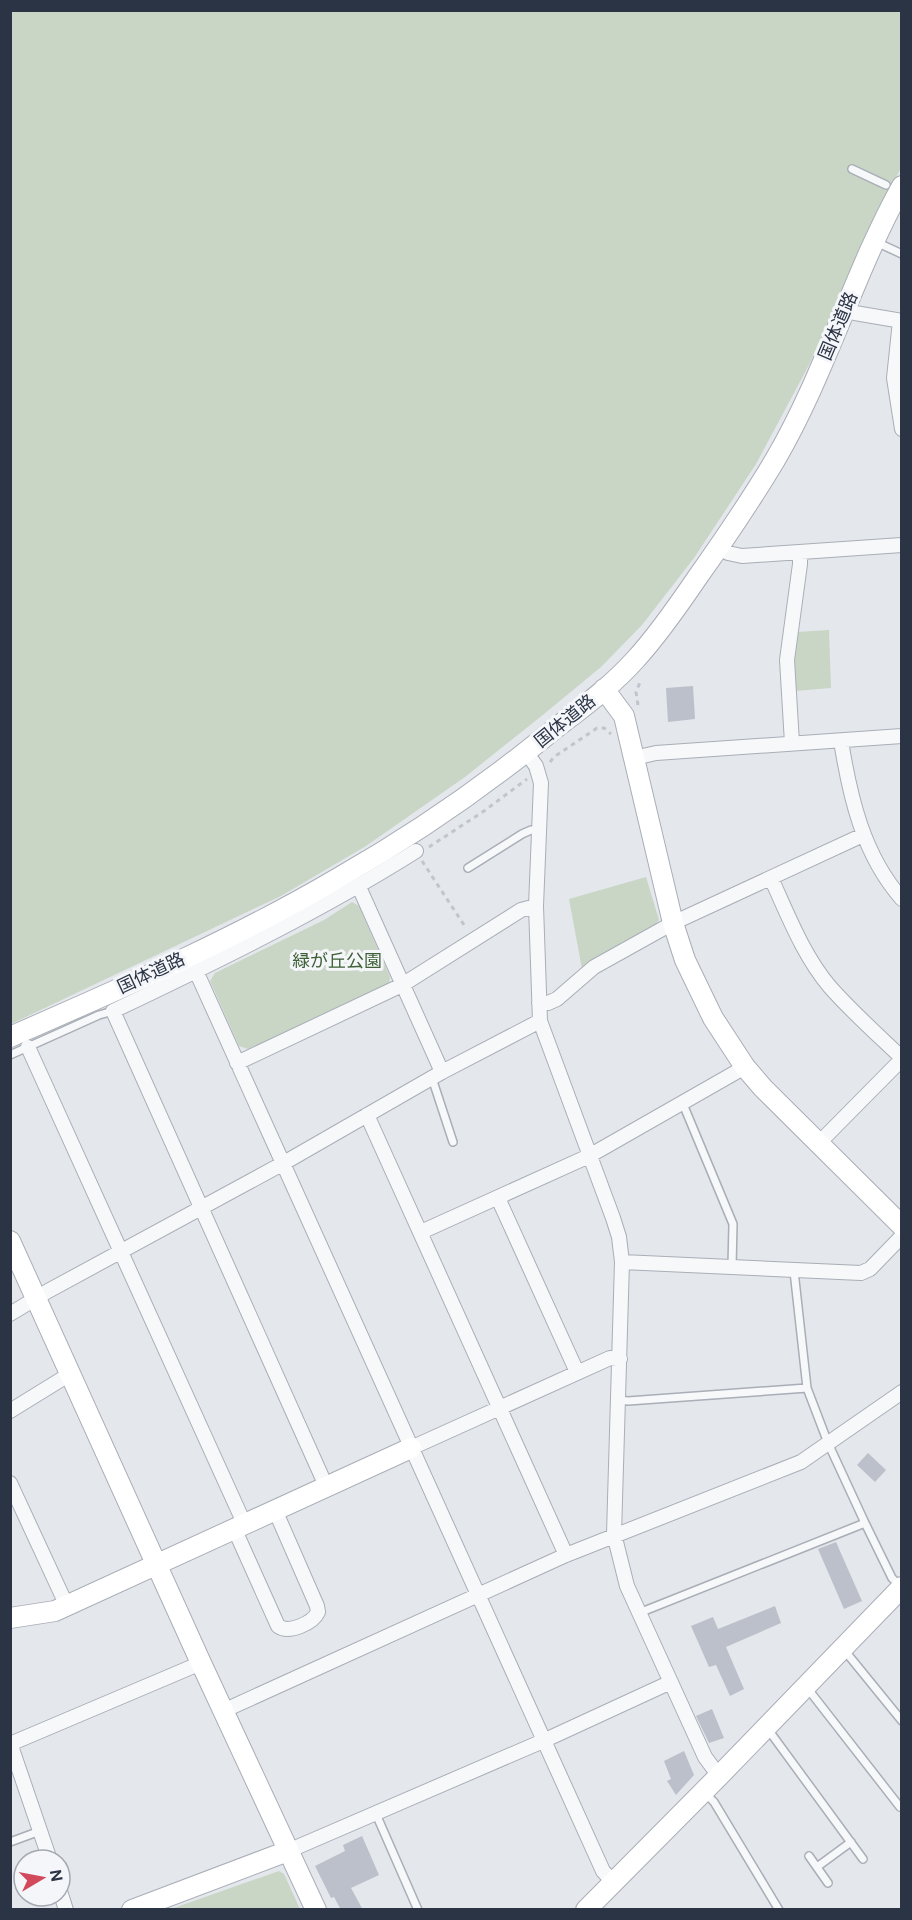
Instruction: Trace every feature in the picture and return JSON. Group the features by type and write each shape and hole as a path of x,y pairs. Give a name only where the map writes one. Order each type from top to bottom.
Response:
{"street":[{"name":"国体道路","path":"10,1037 186,958 341,877 467,795 526,752 634,662 657,635 719,547 791,431 846,309 894,185"},
{"path":"846,309 855,313 901,321 894,378 902,429"},
{"path":"719,547 728,553 742,556 902,545"},
{"path":"792,743 787,660 800,552"},
{"path":"604,689 624,716 673,923 685,960 713,1018 745,1067 781,1108 902,1226"},
{"path":"634,758 656,753 902,736"},
{"path":"841,741 851,792 863,835 877,863 902,899"},
{"path":"526,752 536,766 541,783 536,906 540,1021 613,1218 619,1236 622,1262 614,1534 627,1586 638,1613 705,1757 719,1776"},
{"path":"539,1003 548,1003 557,999 594,967 673,923 863,835"},
{"path":"326,1486 113,1011 359,888 417,853"},
{"path":"771,878 800,940 830,986 902,1058 818,1144"},
{"path":"359,888 402,985 437,1075"},
{"path":"237,1063 402,985 521,910 536,906"},
{"path":"196,971 543,1741 603,1871 613,1882"},
{"path":"10,1314 282,1164 437,1075 540,1021"},
{"path":"28,1047 122,1251 239,1526 278,1626 285,1630 297,1627 315,1617 318,1612 275,1510"},
{"path":"421,1233 589,1156 745,1067"},
{"path":"367,1115 566,1555"},
{"path":"498,1198 577,1372"},
{"path":"622,1262 794,1271 866,1272 902,1236"},
{"path":"10,1241 201,1663 316,1910"},
{"path":"10,1618 55,1611 577,1372 610,1358 620,1359"},
{"path":"10,1411 69,1374"},
{"path":"224,1711 614,1534 801,1461 902,1392"},
{"path":"10,1484 66,1604"},
{"path":"586,1910 901,1587"},
{"path":"10,1609 55,1603 66,1604"},
{"path":"46,1848 11,1743 201,1663"},
{"path":"132,1910 288,1851 376,1814 543,1741 670,1682"}],"lane":[{"path":"852,169 894,185"},
{"path":"873,241 902,254"},
{"path":"468,868 522,834 531,830 539,831"},
{"path":"10,1055 99,1015 113,1011"},
{"path":"437,1075 453,1142"},
{"path":"683,1104 733,1224 732,1266"},
{"path":"794,1271 807,1388 828,1443 865,1523 892,1578 901,1587"},
{"path":"619,1400 807,1388"},
{"path":"638,1613 865,1523"},
{"path":"842,1648 902,1721"},
{"path":"806,1686 900,1807"},
{"path":"766,1727 863,1859"},
{"path":"703,1792 714,1802 779,1910"},
{"path":"376,1814 418,1910"},
{"path":"10,1842 40,1831"},
{"path":"816,1867 851,1842"},
{"path":"809,1856 828,1883"}],"path":[{"path":"638,708 634,698 646,674"},
{"path":"604,728 608,721"},
{"path":"604,728 615,740"},
{"path":"549,763 592,730 604,728"},
{"path":"474,940 417,853 484,811 530,777"}],"green space":[{"path":"10,11 902,11 901,168 875,217 810,363 756,464 694,558 642,625 601,667 544,714 465,777 366,846 281,896 11,1024"},
{"path":"829,630 831,688 795,691 793,670 797,632"},
{"path":"646,877 659,920 656,924 591,961 582,969 569,899"},
{"name":"緑が丘公園","path":"352,902 359,906 390,977 389,984 248,1049 239,1046 210,981 215,973 324,920"},
{"path":"279,1871 284,1874 300,1909 171,1909"}],"building":[{"path":"693,686 695,719 668,722 666,688"},
{"path":"868,1453 886,1470 875,1482 857,1465"},
{"path":"836,1542 862,1601 844,1609 818,1549"},
{"path":"775,1606 781,1623 726,1647 744,1689 730,1696 716,1665 709,1667 691,1626 713,1617 718,1629"},
{"path":"712,1709 724,1738 709,1743 696,1716"},
{"path":"684,1751 694,1775 676,1795 667,1781 671,1779 664,1761"},
{"path":"362,1836 379,1875 351,1888 363,1910 341,1910 334,1897 331,1898 315,1866 345,1851 343,1845"}]}
